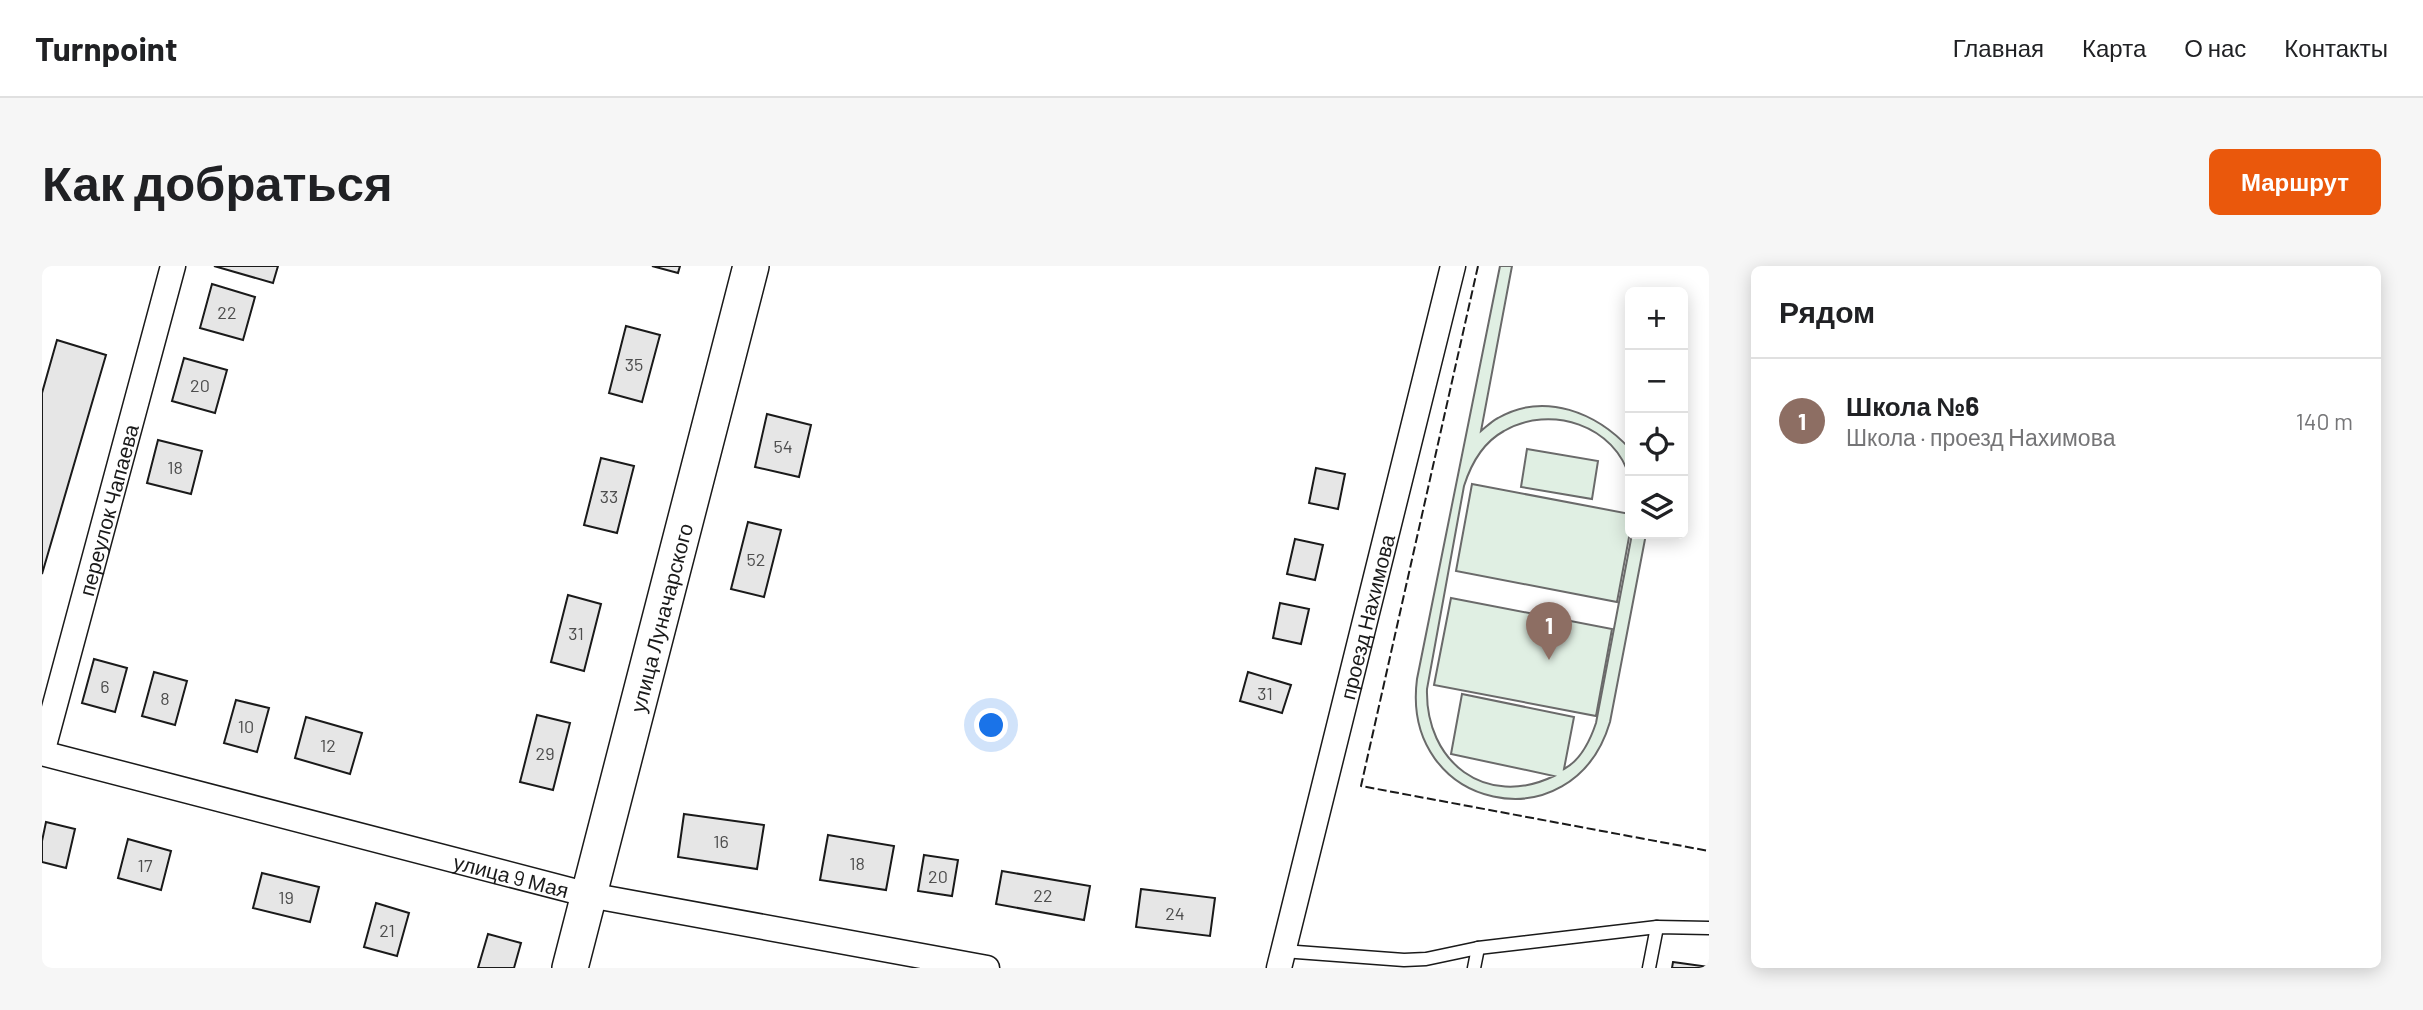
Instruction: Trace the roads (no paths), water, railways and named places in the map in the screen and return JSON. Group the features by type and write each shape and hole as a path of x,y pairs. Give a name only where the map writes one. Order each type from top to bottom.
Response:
{"street":[{"name":"переулок Чапаева","path":"42,753 173,266"},
{"name":"улица Луначарского","path":"570,968 751,266"},
{"name":"проезд Нахимова","path":"1281,960 1453,266"},
{"name":"улица 9 Мая","path":"42,753 589,895 982,968"}],"lane":[{"path":"1281,960 1404,960 1425,964 1478,948 1657,927 1709,928"},
{"path":"1649,968 1657,927"},
{"path":"1474,968 1478,948"}],"place":[{"name":"Школа №6","path":"1549,660"}]}
